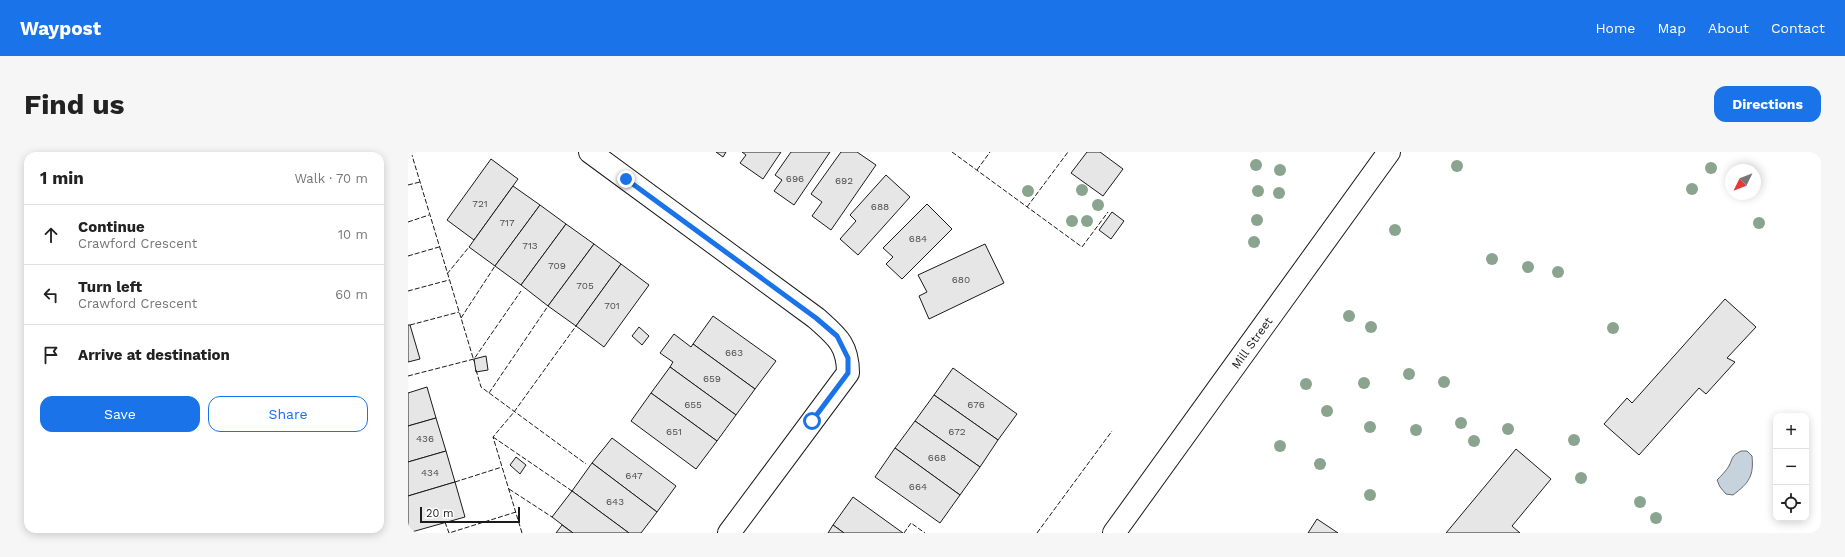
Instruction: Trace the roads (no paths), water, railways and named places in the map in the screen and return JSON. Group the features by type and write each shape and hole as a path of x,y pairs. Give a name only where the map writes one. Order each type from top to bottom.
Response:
{"street":[{"path":"590,152 816,318 837,336 848,358 848,373 729,533"},
{"name":"Mill Street","path":"1114,533 1389,152"}]}
